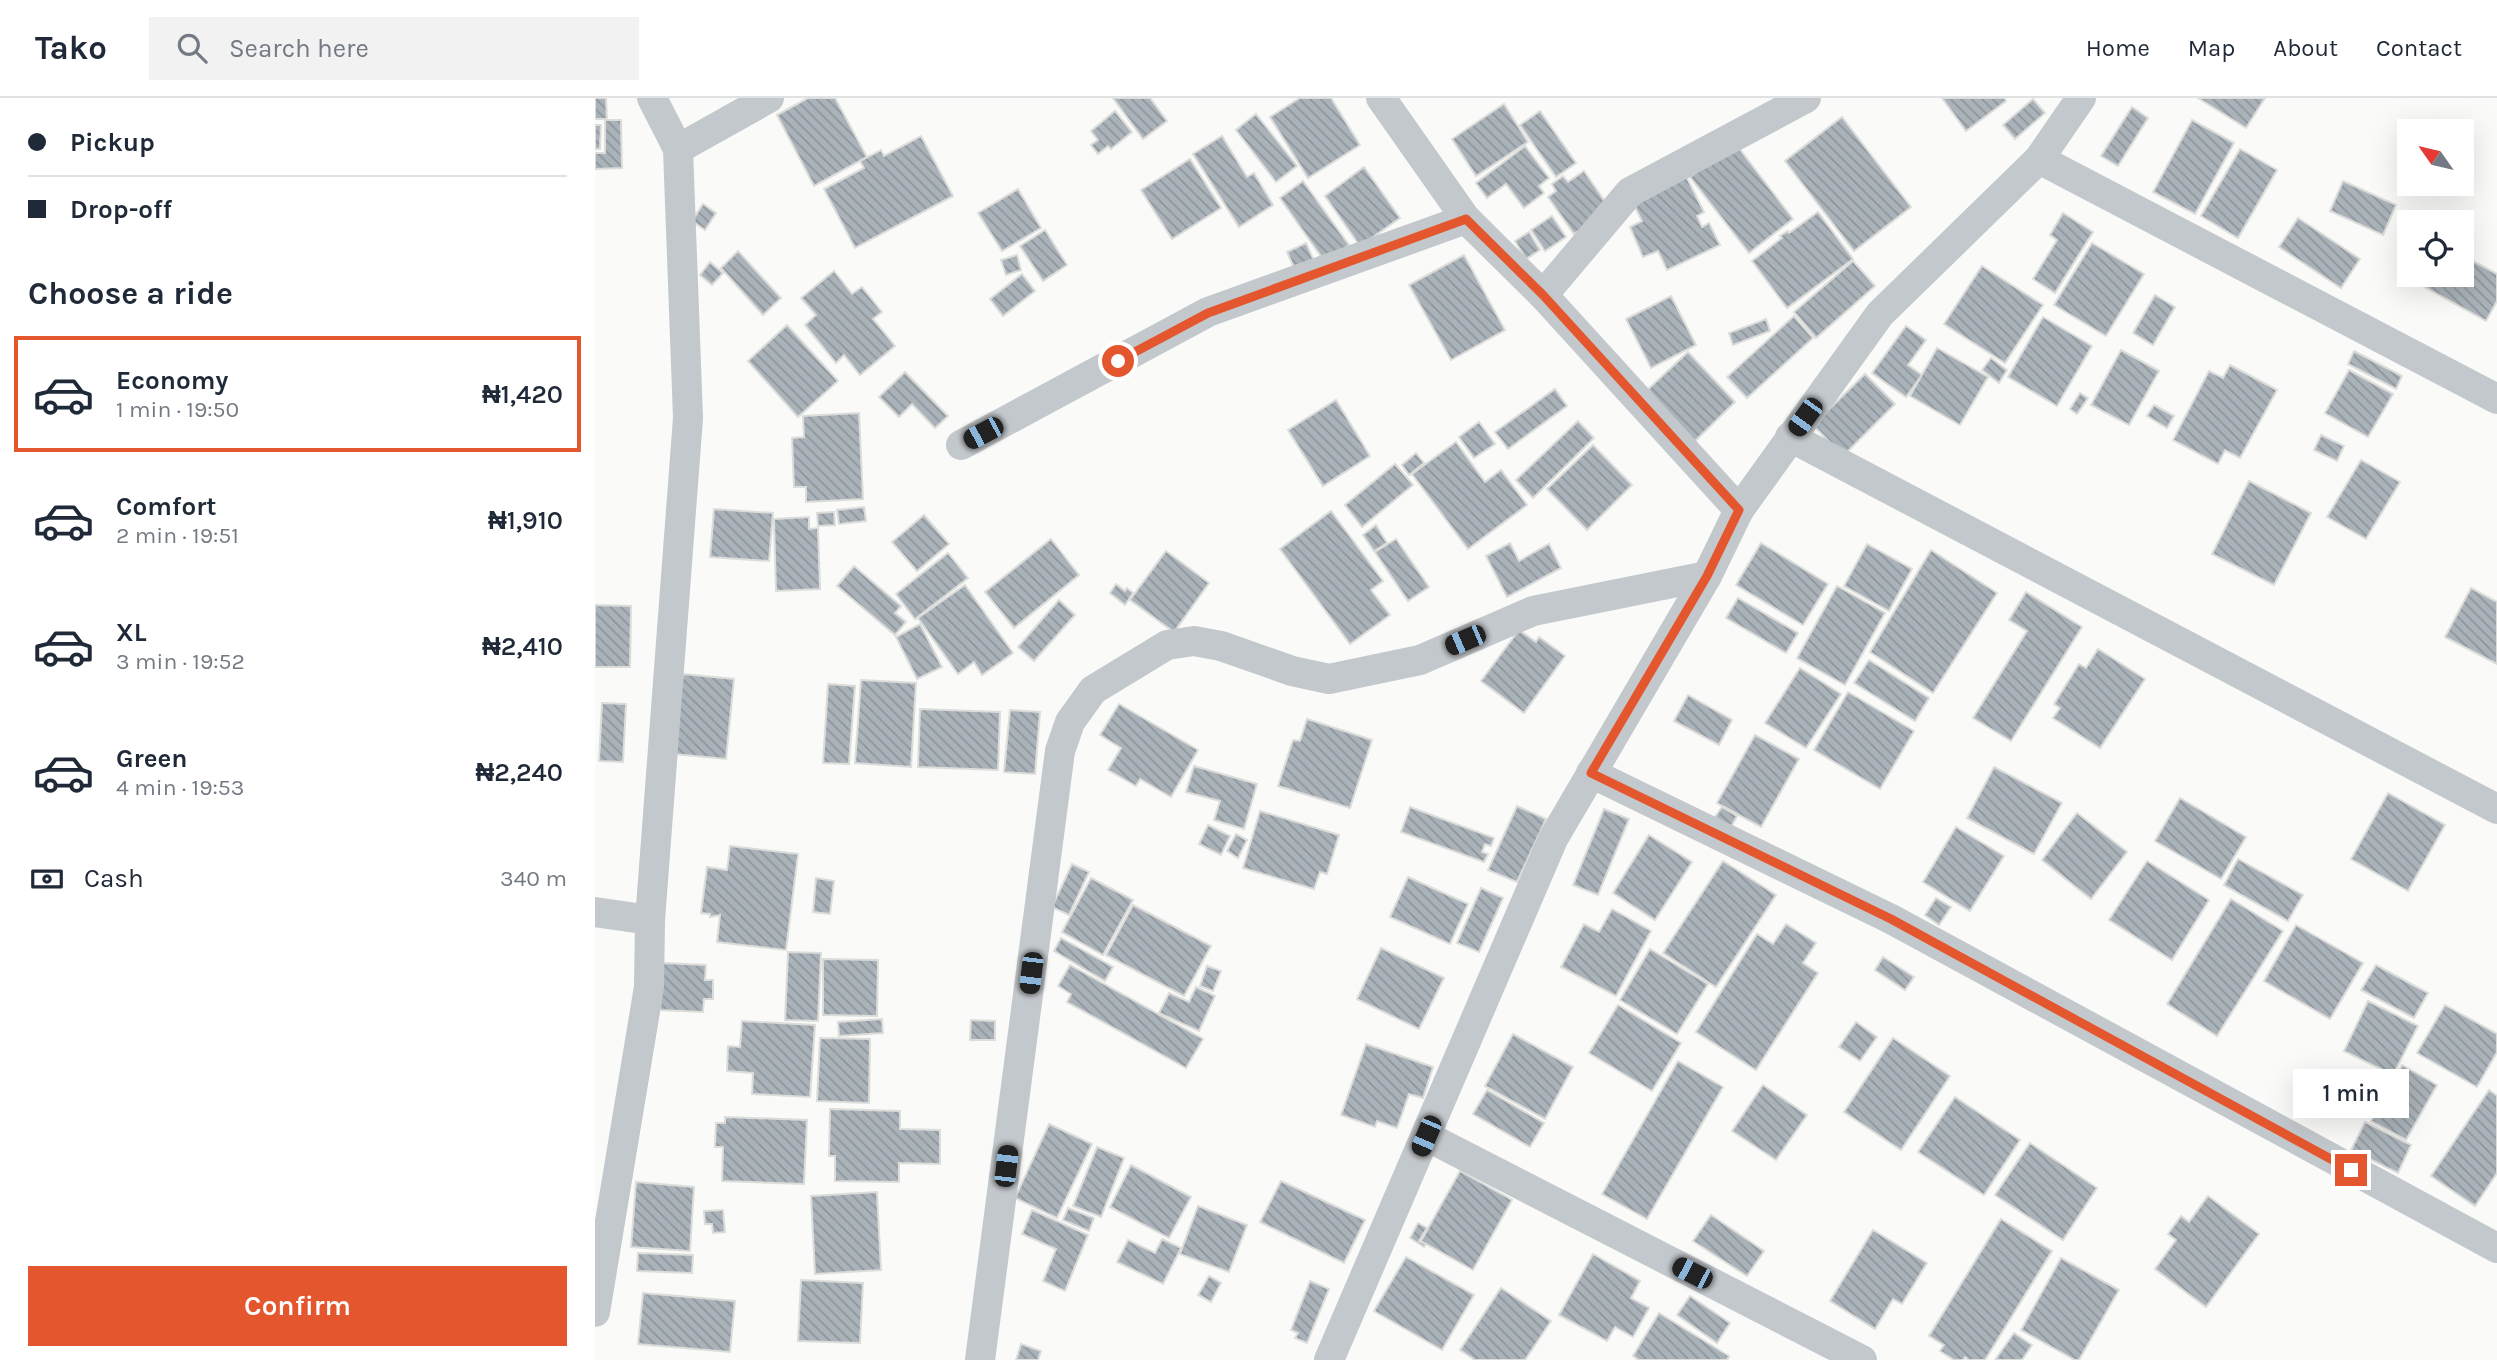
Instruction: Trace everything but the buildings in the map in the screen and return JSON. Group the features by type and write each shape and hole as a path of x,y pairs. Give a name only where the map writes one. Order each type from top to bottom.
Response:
{"street":[{"path":"595,1312 649,988 650,920 688,418 678,149 652,98"},
{"path":"678,149 769,98"},
{"path":"1381,98 1466,219 1543,295 1739,510"},
{"path":"1543,295 1630,192 1806,98"},
{"path":"1329,1360 1553,839 1707,576 1739,510 1880,314 2039,159 2081,98"},
{"path":"2039,159 2497,399"},
{"path":"961,445 1208,313 1466,219"},
{"path":"1790,437 2497,809"},
{"path":"980,1360 1060,751 1070,722 1093,690 1167,645 1194,641 1221,646 1292,671 1329,679 1420,660 1533,611 1707,576"},
{"path":"1591,773 1891,919 2497,1248"},
{"path":"595,912 650,920"},
{"path":"1426,1136 1862,1360"}],"route":[{"path":"1118,361 1208,313 1466,219 1543,295 1739,510 1707,576 1591,773 1891,919 2351,1170"}]}
